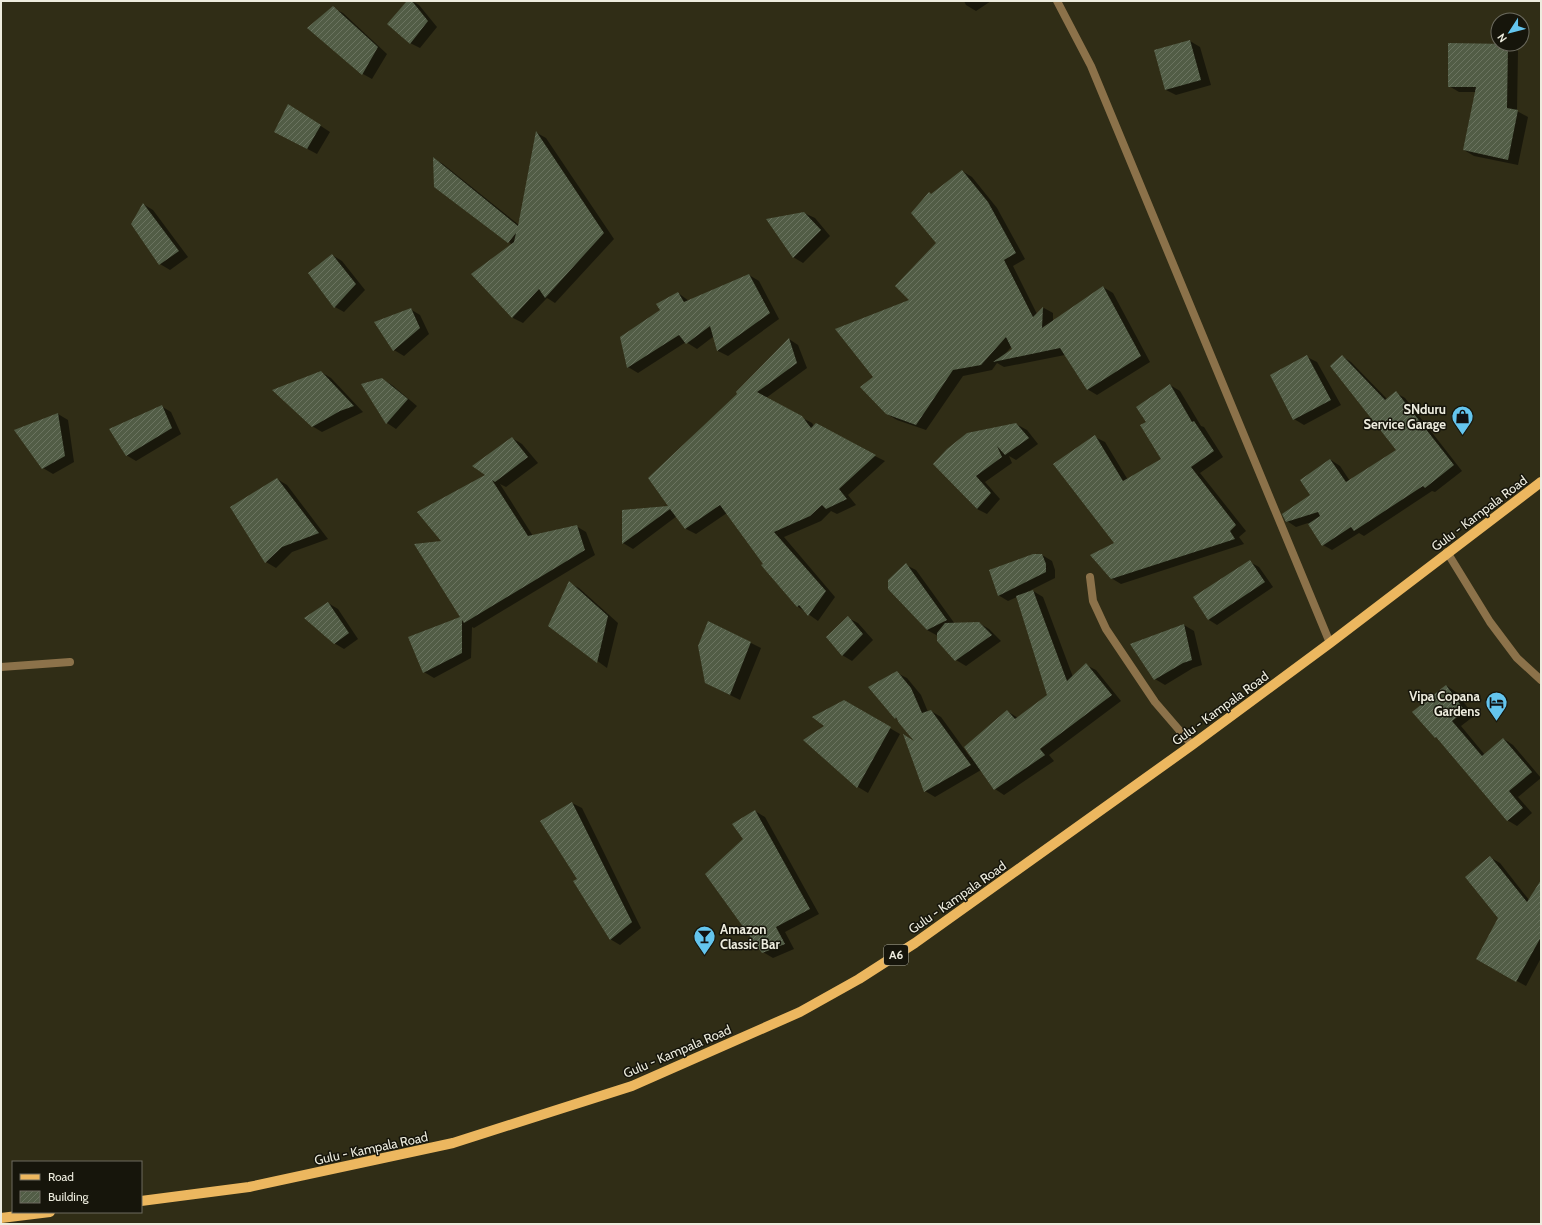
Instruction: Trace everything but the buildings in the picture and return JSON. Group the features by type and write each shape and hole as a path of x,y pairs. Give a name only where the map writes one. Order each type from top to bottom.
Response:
{"main road":[{"name":"Gulu - Kampala Road","path":"142,1201 249,1187 453,1143 639,1082 800,1012 859,979 915,942 1192,745 1330,643 1541,482"},
{"path":"1,1218 42,1213"}],"street":[{"path":"1057,1 1090,66 1330,643"},
{"path":"1448,552 1490,622 1517,658 1541,680"},
{"path":"1090,577 1093,601 1106,629 1155,702 1192,745"},
{"path":"1,667 70,662"}],"place":[{"name":"SNduru Service Garage","path":"1462,436"},
{"name":"Vipa Copana Gardens","path":"1496,722"},
{"name":"Amazon Classic Bar","path":"705,956"}]}
